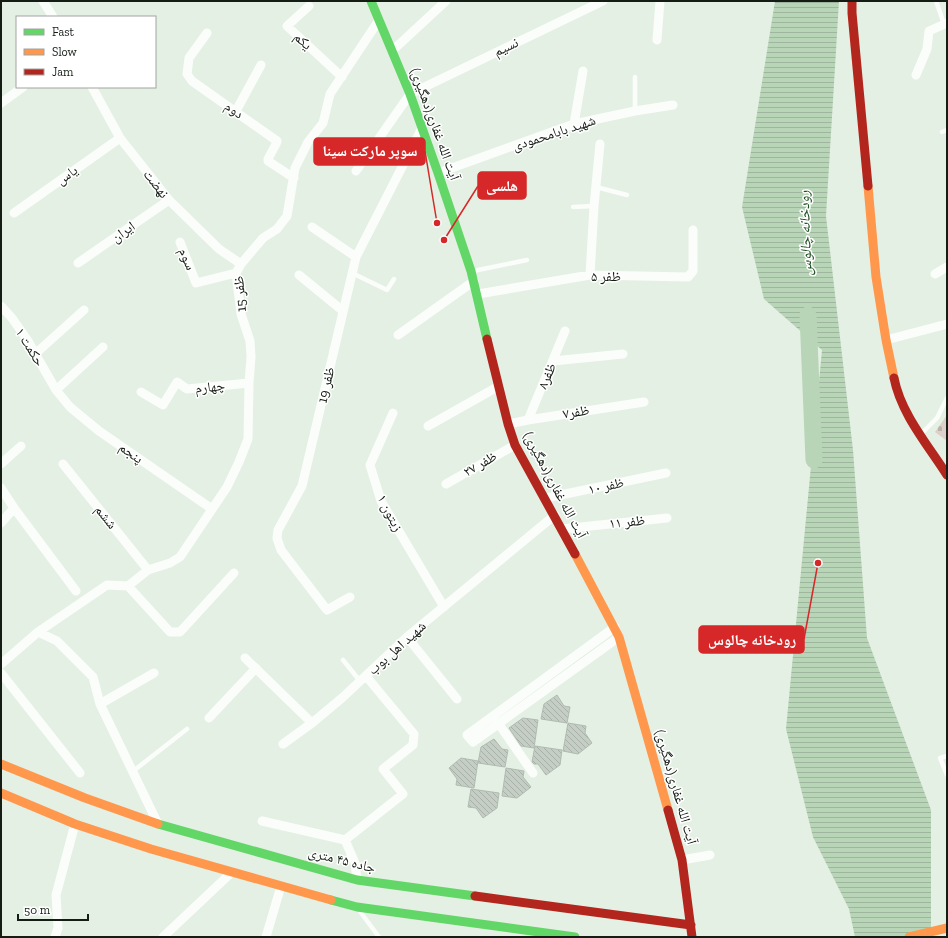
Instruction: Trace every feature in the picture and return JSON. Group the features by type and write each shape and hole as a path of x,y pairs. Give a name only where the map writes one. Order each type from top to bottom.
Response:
{"street":[{"path":"43,1 52,16"},
{"name":"آیت الله غفاری(دهگیری)","path":"371,1 410,94 471,271 478,294 508,424 515,445 546,498 619,637 682,860 692,937"},
{"path":"392,51 446,1"},
{"name":"نسیم","path":"410,94 602,1"},
{"path":"657,40 660,1"},
{"path":"852,1 876,269 886,340 896,388 911,420 947,474"},
{"name":"یکم","path":"309,6 287,26 342,77"},
{"name":"ظفر 15","path":"148,570 170,563 180,557 227,487 239,462 248,439 251,357 250,341 241,314 236,273 241,264 263,238 277,229 287,216 295,168 308,142 323,123 330,94 379,20"},
{"path":"916,75 927,49 929,31 946,24"},
{"name":"دوم","path":"207,33 189,58 187,74 192,81 277,141 268,161 294,178"},
{"path":"236,111 261,65"},
{"path":"574,124 583,72"},
{"path":"1,103 22,88"},
{"name":"نهضت","path":"93,88 120,138 168,200 219,249 241,264"},
{"path":"356,172 410,94"},
{"name":"شهید بابامحمودی","path":"438,173 574,124 635,111 673,105"},
{"name":"ظفر 19","path":"350,597 327,610 281,550 277,538 278,530 302,486 356,257 422,128"},
{"name":"یاس","path":"14,213 120,138"},
{"path":"590,275 594,206 600,144"},
{"name":"ایران","path":"78,263 168,200"},
{"path":"312,227 356,257"},
{"name":"ظفر ۵","path":"478,294 590,275 688,277 693,271 693,230"},
{"name":"سوم","path":"180,242 196,282 236,273"},
{"path":"935,274 947,267"},
{"path":"299,275 343,311"},
{"path":"398,335 474,281"},
{"name":"حکمت ۱","path":"1,306 12,318 56,390"},
{"path":"35,354 84,310"},
{"path":"886,340 947,324"},
{"name":"ظفر۸","path":"528,420 565,331"},
{"path":"56,390 103,346"},
{"path":"553,361 623,354"},
{"name":"چهارم","path":"141,392 163,405 177,382 187,389 249,383"},
{"path":"428,426 499,386"},
{"name":"پنجم","path":"56,390 70,406 99,430 212,509"},
{"name":"ظفر۷","path":"508,424 644,402"},
{"name":"زیتون ۱","path":"393,413 370,465 381,501 444,606"},
{"name":"ظفر ۲۷","path":"446,484 515,445"},
{"path":"1,464 21,446"},
{"name":"ششم","path":"63,464 148,570"},
{"name":"ظفر ۱۰","path":"546,498 666,473"},
{"path":"1,488 14,508 76,591"},
{"path":"1,523 14,508"},
{"name":"شهید اهل بوب","path":"283,744 312,723 342,698 406,638 555,515"},
{"name":"ظفر ۱۱","path":"562,528 667,518"},
{"path":"1,664 38,632 107,585 128,586 148,570"},
{"path":"128,586 170,632 180,632 234,573"},
{"path":"615,627 467,735 473,742 619,637"},
{"path":"38,632 57,641 93,677 100,704 158,824"},
{"path":"406,638 457,699"},
{"path":"245,658 312,723"},
{"path":"209,718 256,668"},
{"path":"1,673 80,773"},
{"path":"100,704 154,673"},
{"path":"345,840 403,794 383,769 413,745 414,734 363,679"},
{"path":"492,716 533,773"},
{"name":"جاده ۴۵ متری","path":"1,764 85,798 158,824 357,880 691,925"},
{"path":"1,793 75,824 150,848 357,907 575,937"},
{"path":"262,821 345,840"},
{"path":"55,937 58,928 56,895 75,824"},
{"path":"345,840 355,863 357,880"},
{"path":"682,860 710,854"},
{"path":"163,937 232,872"},
{"path":"266,937 281,886"},
{"path":"909,937 945,929"}],"lane":[{"path":"936,1 946,24"},
{"path":"635,111 636,78"},
{"path":"596,188 627,195"},
{"path":"573,207 594,206"},
{"path":"471,271 527,260"},
{"path":"352,273 387,290 394,279"},
{"path":"920,435 937,418 947,398"},
{"path":"343,660 363,679"},
{"path":"132,772 187,729"},
{"path":"947,756 940,758 947,775"},
{"path":"357,907 379,937"}],"green space":[{"path":"947,415 947,441 935,432"}],"water":[{"path":"775,1 839,1 826,216 853,450 867,638 931,810 931,937 855,937 849,909 813,837 786,729 822,350 764,299 742,207"}],"building":[{"path":"557,695 564,706 570,707 567,723 541,719 544,704"},
{"path":"523,718 538,720 534,748 521,746 509,728"},
{"path":"568,723 586,726 585,733 592,743 578,754 563,751"},
{"path":"494,739 502,749 508,750 505,767 478,763 481,747"},
{"path":"535,746 562,750 560,765 546,775 538,764 534,764 532,762"},
{"path":"461,758 478,761 474,788 456,785 457,779 449,768"},
{"path":"506,768 524,771 523,777 531,787 517,798 502,796"},
{"path":"471,789 499,793 497,808 483,818 476,808 468,807"}],"waterway":[{"name":"رودخانه چالوس","path":"808,315 814,460"}],"traffic: fast":[{"path":"371,1 410,94 438,173 471,271 487,339"},
{"path":"158,824 357,880 475,896"},
{"path":"331,900 357,907 575,937"}],"traffic: slow":[{"path":"868,186 876,277 886,340 894,378"},
{"path":"575,554 619,637 668,810"},
{"path":"1,764 85,798 158,824"},
{"path":"1,793 75,824 151,849 331,900"},
{"path":"909,937 947,928"}],"traffic: jam":[{"path":"852,1 868,186"},
{"path":"487,339 508,424 515,445 575,554"},
{"path":"894,378 909,417 947,475"},
{"path":"668,810 682,860 692,937"},
{"path":"475,896 691,925"}],"place":[{"name":"سوپر مارکت سینا","path":"437,223"},
{"name":"هلسی","path":"444,240"},
{"name":"رودخانه چالوس","path":"818,563"}]}
